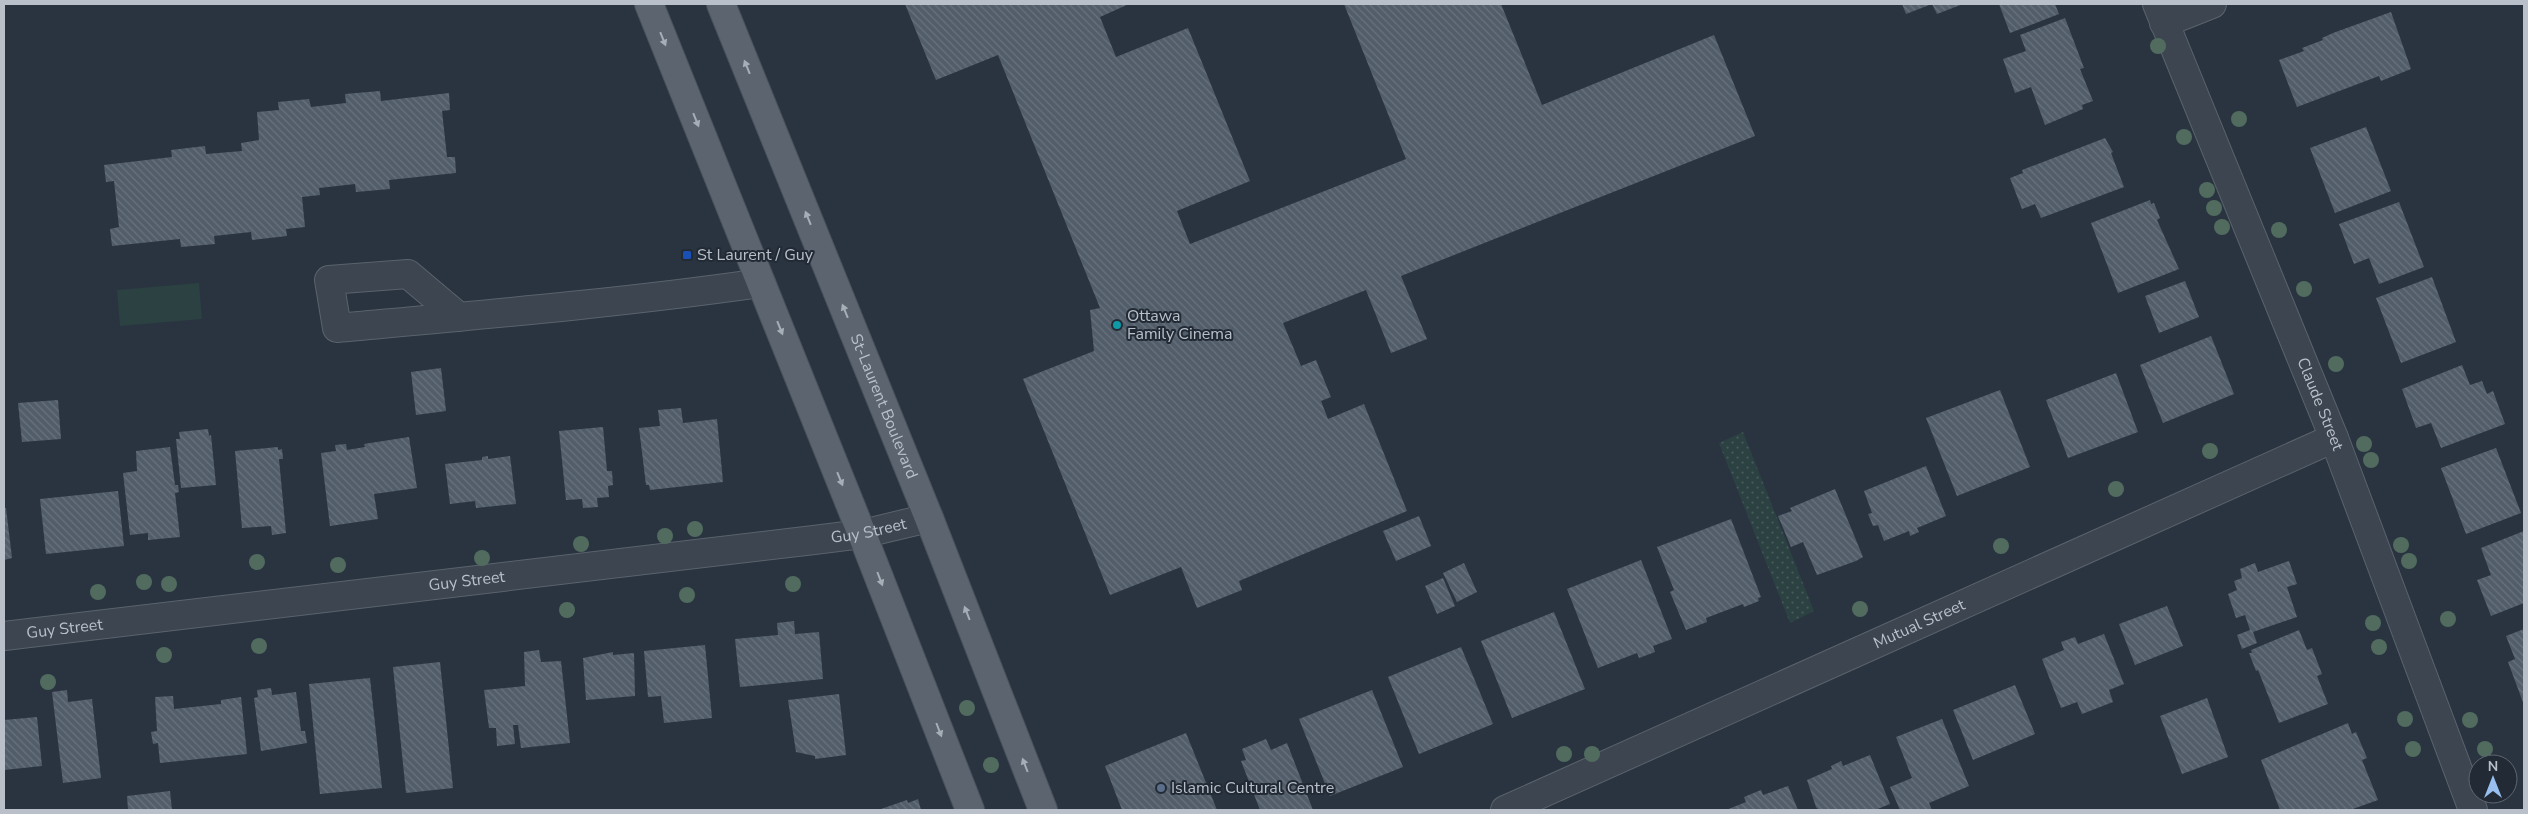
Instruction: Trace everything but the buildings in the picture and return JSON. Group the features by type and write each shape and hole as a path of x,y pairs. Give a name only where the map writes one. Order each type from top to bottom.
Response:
{"main road":[{"path":"649,4 862,534 970,810"},
{"name":"St-Laurent Boulevard","path":"722,4 929,518 1043,810"}],"street":[{"path":"2161,13 2212,4"},
{"name":"Claude Street","path":"2161,13 2334,438 2473,810"},
{"path":"459,317 669,296 761,283"},
{"name":"Mutual Street","path":"1505,810 2334,438"},
{"name":"Guy Street","path":"4,636 862,534 929,518"}],"green space":[{"path":"199,283 202,319 120,326 117,290"},
{"path":"1743,432 1814,611 1790,623 1719,443"}],"place":[{"name":"St Laurent / Guy","path":"687,255"},
{"name":"Ottawa Family Cinema","path":"1117,325"},
{"name":"Islamic Cultural Centre","path":"1161,788"}]}
